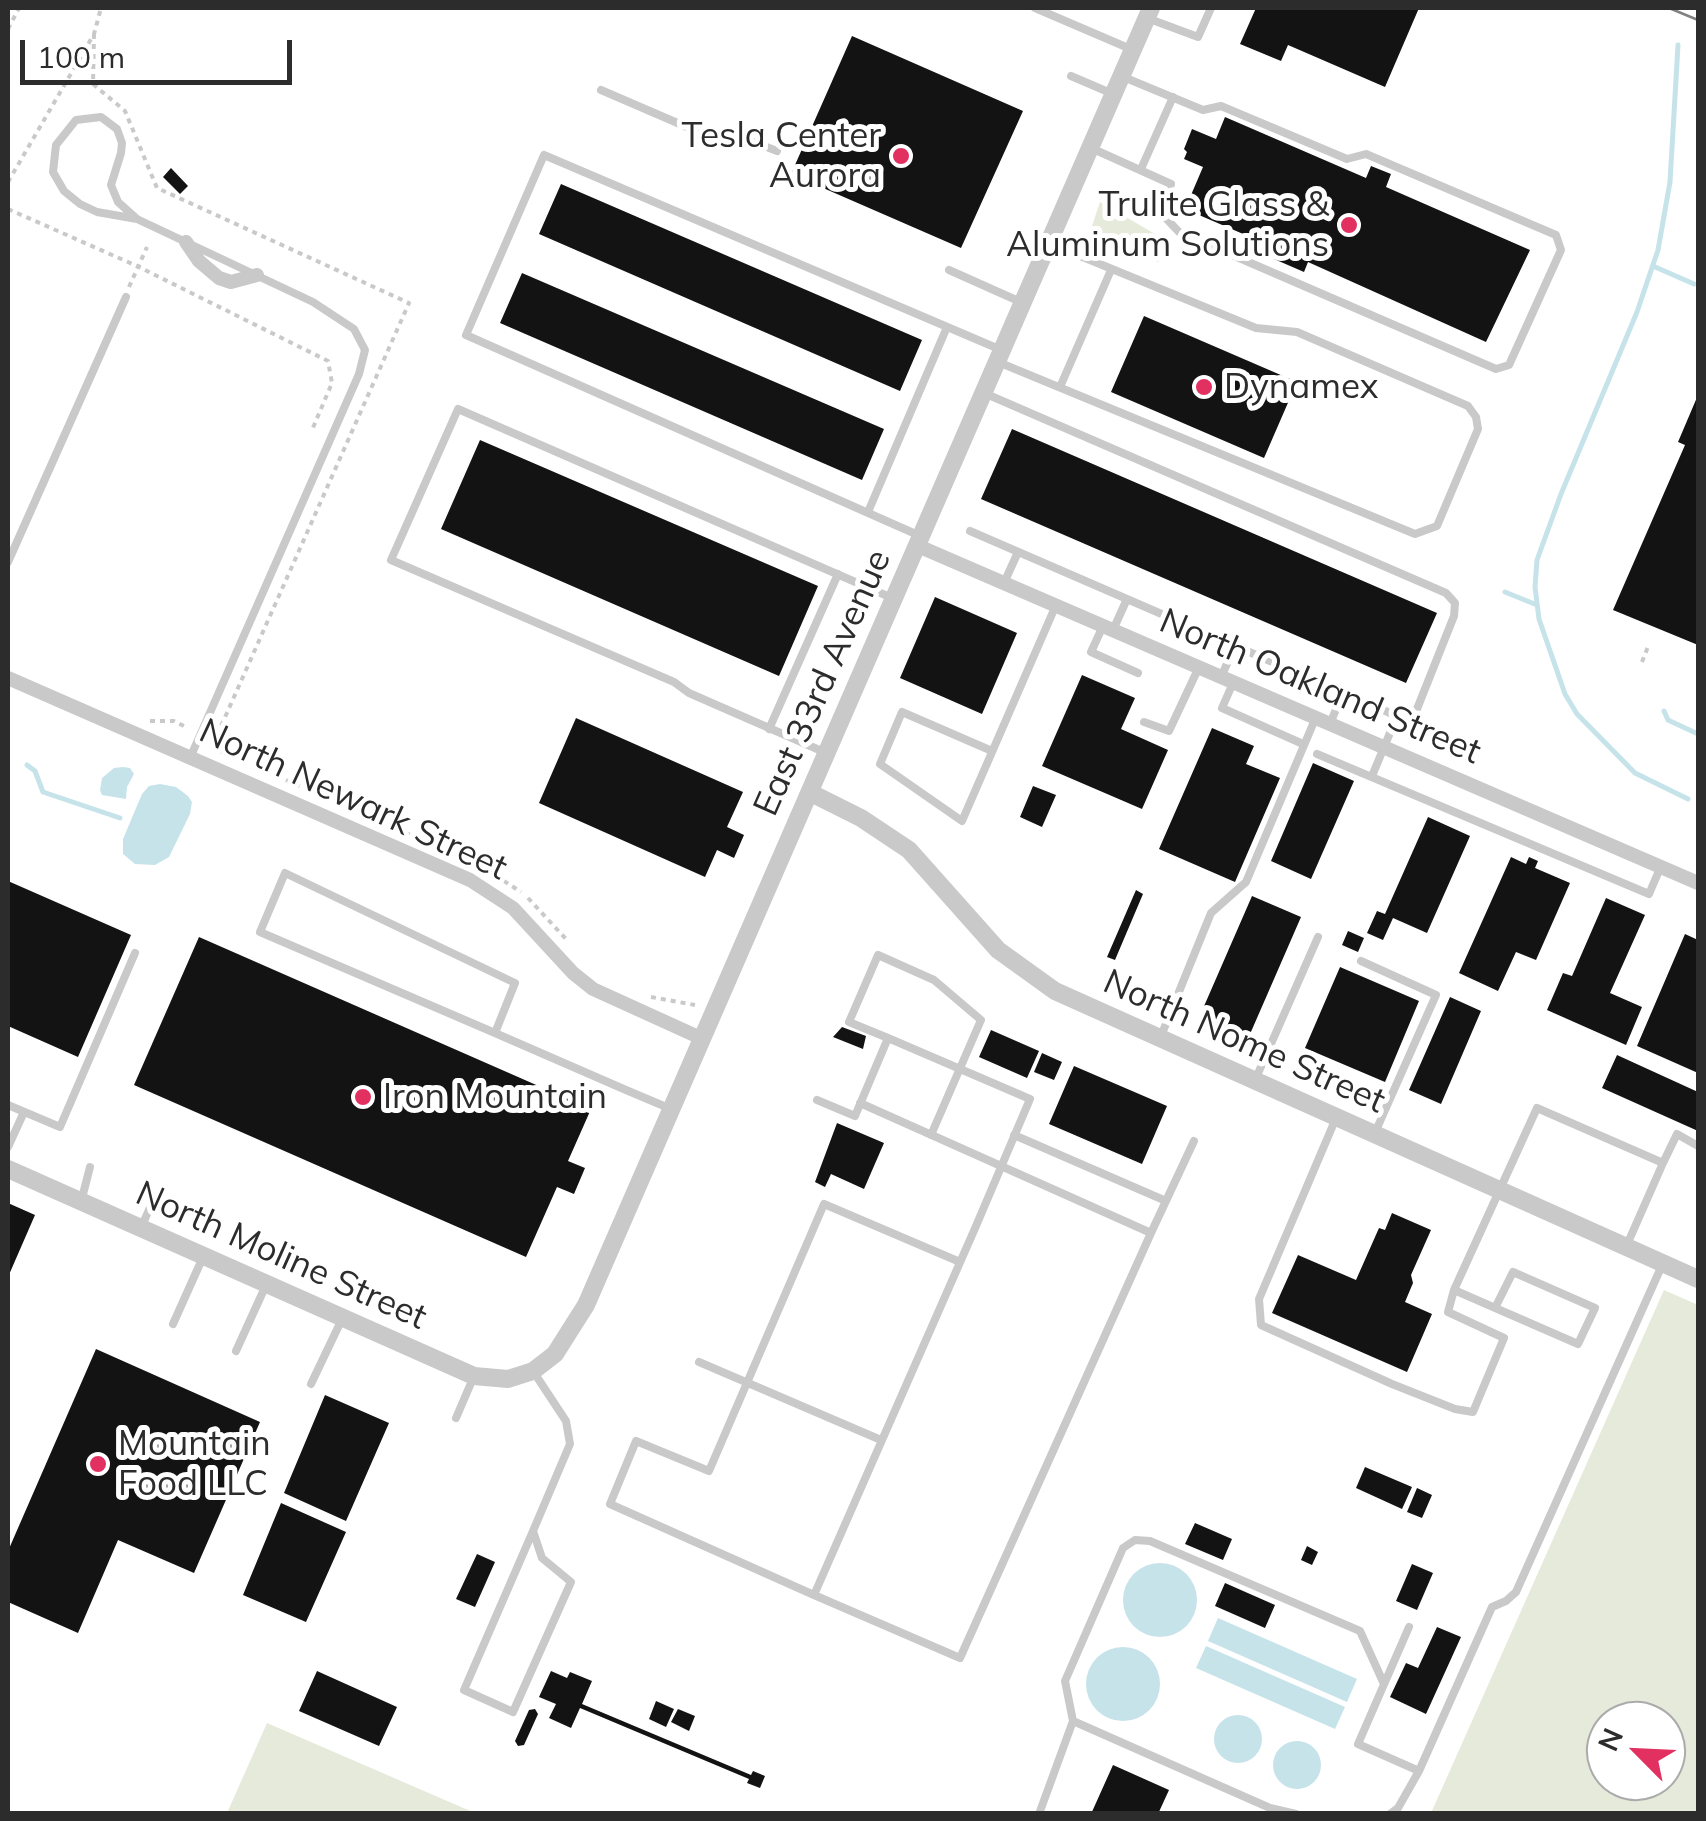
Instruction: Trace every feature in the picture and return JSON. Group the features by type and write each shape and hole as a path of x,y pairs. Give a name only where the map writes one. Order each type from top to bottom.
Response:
{"street":[{"name":"East 33rd Avenue","path":"533,1370 555,1354 577,1322 1149,13"},
{"path":"186,242 199,261 220,278 231,282 258,275"},
{"name":"North Oakland Street","path":"920,541 1004,583 1698,882"},
{"name":"North Newark Street","path":"8,678 470,880 513,908 593,989 702,1039"},
{"name":"North Nome Street","path":"810,793 861,818 909,850 998,950 1034,979 1079,1004 1663,1264 1697,1275"},
{"name":"North Moline Street","path":"8,1170 474,1376 508,1379 533,1370"}],"lane":[{"path":"1035,8 1133,50"},
{"path":"1149,13 1198,36 1211,8"},
{"path":"1071,76 1172,98 1203,110 1221,106 1347,159 1366,154 1556,235 1561,250 1509,365 1496,370 1179,232 1162,214 1171,184 1090,148"},
{"path":"601,90 718,140 750,141 777,151"},
{"path":"1140,169 1172,98"},
{"path":"137,219 118,202 112,185 122,143 117,130 101,117 76,120 56,145 53,172 58,183 90,210 137,219 186,242"},
{"path":"920,541 868,512 466,335 544,155 946,326 1060,387 1415,534 1437,526 1478,429 1476,416 1468,406 1297,332 1256,328 1049,243"},
{"path":"949,270 1023,302"},
{"path":"1060,387 1111,270"},
{"path":"190,758 359,374 364,350 361,338 348,324 258,275"},
{"path":"8,562 126,296"},
{"path":"868,512 946,326"},
{"path":"970,531 1397,716 1409,715 1418,708 1454,616 1455,602 1446,592 984,393"},
{"path":"828,754 689,693 674,682 392,560 399,543 458,410 895,599"},
{"path":"1004,583 1018,552"},
{"path":"770,729 838,574"},
{"path":"1127,599 1091,652 1138,673"},
{"path":"992,751 902,712 880,764 962,822 1056,605"},
{"path":"1235,646 1222,708 1302,744"},
{"path":"1144,722 1169,731 1199,667"},
{"path":"1160,1040 1211,912 1246,882 1302,744 1342,692"},
{"path":"1372,776 1397,716"},
{"path":"1318,754 1649,894 1661,866"},
{"path":"494,1034 515,984 285,873 260,932 494,1034 672,1109"},
{"path":"1254,1082 1318,937"},
{"path":"8,1105 60,1128 135,953"},
{"path":"814,1594 1030,1100 960,1068 849,1022 878,955 934,980 981,1020 960,1068 930,1135"},
{"path":"1361,961 1436,995 1374,1135"},
{"path":"817,1100 855,1116 888,1038"},
{"path":"860,1103 1151,1233"},
{"path":"1336,1118 1258,1299 1260,1325 1392,1384 1455,1409 1473,1412 1504,1338 1448,1312 1454,1290 1537,1108 1663,1163"},
{"path":"8,1147 24,1112"},
{"path":"1626,1247 1677,1134 1698,1146"},
{"path":"1014,1135 1166,1201"},
{"path":"960,1262 824,1204 709,1471 636,1440 610,1504 960,1658 1194,1141"},
{"path":"81,1202 90,1168"},
{"path":"141,1229 155,1196"},
{"path":"173,1324 203,1257"},
{"path":"1390,1814 1398,1808 1419,1771 1492,1607 1506,1602 1516,1592 1663,1264"},
{"path":"1454,1290 1495,1308 1578,1344 1595,1308 1512,1272 1495,1308"},
{"path":"236,1351 266,1285"},
{"path":"311,1384 342,1318"},
{"path":"699,1362 881,1440"},
{"path":"533,1370 566,1422 570,1444 464,1690 513,1712 571,1582 542,1558 533,1531"},
{"path":"456,1418 474,1376"},
{"path":"1039,1814 1074,1721 1065,1681 1122,1548 1136,1540 1150,1541 1360,1631 1384,1684"},
{"path":"1409,1627 1358,1744 1419,1771"},
{"path":"1074,1721 1270,1808 1296,1814"}],"path":[{"path":"8,29 20,8"},
{"path":"8,182 94,34 102,8"},
{"path":"94,34 92,84 125,111 157,188 408,303 218,734 216,746 228,755"},
{"path":"8,210 137,266 328,361 332,383 312,430"},
{"path":"126,296 147,247"},
{"path":"1642,662 1649,644"},
{"path":"163,724 174,721"},
{"path":"279,777 502,878 534,904 570,944"},
{"path":"640,992 686,1001 714,1013"}],"green space":[{"path":"1100,202 1169,242 1158,262 1090,232"},
{"path":"1664,1290 1698,1305 1698,1813 1431,1813"},
{"path":"267,1723 475,1813 227,1813"}],"water":[{"path":"123,767 134,774 126,799 102,795 102,778 114,768"},
{"path":"149,786 176,787 188,796 192,802 190,814 169,857 155,865 135,864 123,854 123,839 142,794"},
{"path":"1160,1563 1186,1574 1197,1600 1186,1626 1160,1637 1134,1626 1123,1600 1134,1574"},
{"path":"1218,1618 1357,1679 1347,1702 1208,1641"},
{"path":"1206,1646 1345,1707 1335,1729 1196,1668"},
{"path":"1123,1647 1149,1658 1160,1684 1149,1710 1123,1721 1097,1710 1086,1684 1097,1658"},
{"path":"1238,1715 1255,1722 1262,1739 1255,1756 1238,1763 1221,1756 1214,1739 1221,1722"},
{"path":"1297,1741 1314,1748 1321,1765 1314,1782 1297,1789 1280,1782 1273,1765 1280,1748"}],"building":[{"path":"1256,8 1419,8 1385,87 1288,45 1281,61 1240,44"},
{"name":"Tesla Center Aurora","path":"852,36 1023,111 961,248 791,174"},
{"name":"Trulite Glass & Aluminum Solutions","path":"1225,117 1366,178 1371,166 1391,174 1386,187 1530,250 1486,342 1308,262 1304,272 1274,259 1278,249 1185,209 1203,167 1184,159 1192,129 1216,139"},
{"path":"171,168 188,186 180,194 163,177"},
{"path":"561,184 922,340 900,391 539,234"},
{"path":"522,273 884,429 862,480 500,323"},
{"name":"Dynamex","path":"1144,316 1297,382 1264,458 1111,392"},
{"path":"1698,395 1698,645 1613,610 1685,445 1678,442"},
{"path":"1012,429 1437,613 1406,683 981,499"},
{"path":"480,440 818,586 779,676 441,529"},
{"path":"935,597 1017,633 982,714 900,678"},
{"path":"1082,675 1135,698 1121,729 1168,750 1142,809 1042,766"},
{"path":"576,718 743,792 727,827 744,835 734,858 717,850 705,877 539,803"},
{"path":"1212,728 1254,746 1246,764 1280,778 1235,882 1159,849"},
{"path":"1313,763 1354,781 1311,879 1271,861"},
{"path":"1033,786 1056,795 1042,827 1020,817"},
{"path":"1428,817 1470,836 1427,933 1393,918 1383,940 1367,933 1377,911 1385,914"},
{"path":"1511,857 1526,864 1529,857 1538,861 1535,868 1570,883 1536,960 1516,952 1498,991 1459,973"},
{"path":"8,881 131,935 78,1057 8,1026"},
{"path":"1136,890 1143,894 1115,960 1107,957"},
{"path":"1252,896 1301,917 1247,1041 1198,1020"},
{"path":"1606,898 1645,915 1610,993 1642,1007 1626,1045 1547,1010 1563,973 1572,976"},
{"path":"1348,931 1364,938 1358,952 1342,945"},
{"path":"1685,934 1698,940 1698,1073 1637,1046"},
{"name":"Iron Mountain","path":"199,937 591,1109 568,1161 585,1168 574,1194 557,1187 526,1257 134,1085"},
{"path":"1340,967 1419,1001 1385,1082 1305,1048"},
{"path":"1450,997 1481,1011 1441,1104 1409,1090"},
{"path":"842,1027 866,1036 863,1049 833,1037"},
{"path":"991,1030 1039,1051 1027,1078 979,1057"},
{"path":"1042,1053 1062,1062 1054,1080 1034,1072"},
{"path":"1617,1055 1698,1092 1698,1131 1602,1088"},
{"path":"1074,1066 1167,1106 1142,1164 1049,1124"},
{"path":"837,1123 884,1143 864,1189 831,1174 825,1187 815,1182"},
{"path":"8,1203 35,1215 8,1277"},
{"path":"1392,1213 1431,1230 1411,1275 1413,1283 1405,1302 1432,1314 1407,1372 1272,1313 1298,1255 1356,1280 1379,1228 1385,1230"},
{"name":"Mountain Food LLC","path":"96,1349 260,1422 194,1573 118,1540 78,1633 8,1602 8,1551"},
{"path":"325,1395 389,1423 346,1521 284,1493"},
{"path":"1365,1467 1412,1487 1402,1509 1356,1488"},
{"path":"1417,1488 1432,1495 1422,1518 1407,1512"},
{"path":"281,1503 346,1532 306,1622 243,1595"},
{"path":"1195,1523 1232,1539 1223,1560 1185,1544"},
{"path":"1307,1546 1318,1552 1312,1565 1301,1560"},
{"path":"477,1554 495,1562 475,1607 456,1599"},
{"path":"1412,1564 1433,1573 1417,1610 1396,1601"},
{"path":"1225,1583 1275,1605 1265,1628 1215,1606"},
{"path":"1437,1627 1461,1637 1426,1714 1390,1697 1406,1663 1418,1668"},
{"path":"317,1671 397,1707 379,1746 299,1711"},
{"path":"551,1671 567,1678 570,1672 592,1681 582,1704 751,1775 753,1771 765,1776 760,1788 747,1783 749,1779 580,1708 571,1728 549,1718 556,1704 539,1697"},
{"path":"656,1701 674,1709 666,1727 649,1719"},
{"path":"535,1709 538,1714 524,1745 518,1746 515,1741 529,1710"},
{"path":"678,1709 695,1716 689,1731 671,1722"},
{"path":"1113,1765 1169,1790 1158,1814 1091,1814"}],"waterway":[{"path":"1678,45 1670,182 1658,250 1637,312 1561,494 1537,560 1535,587 1539,619 1565,694 1577,714 1635,773 1688,799"},
{"path":"1653,266 1694,284"},
{"path":"1505,592 1537,605"},
{"path":"1664,711 1668,720 1698,734"},
{"path":"27,765 35,771 43,792 120,818"}],"tram line":[{"path":"1669,8 1698,20"}],"place":[{"name":"Tesla Center Aurora","path":"901,156"},
{"name":"Trulite Glass & Aluminum Solutions","path":"1349,225"},
{"name":"Dynamex","path":"1204,387"},
{"name":"Iron Mountain","path":"363,1097"},
{"name":"Mountain Food LLC","path":"98,1464"}]}
